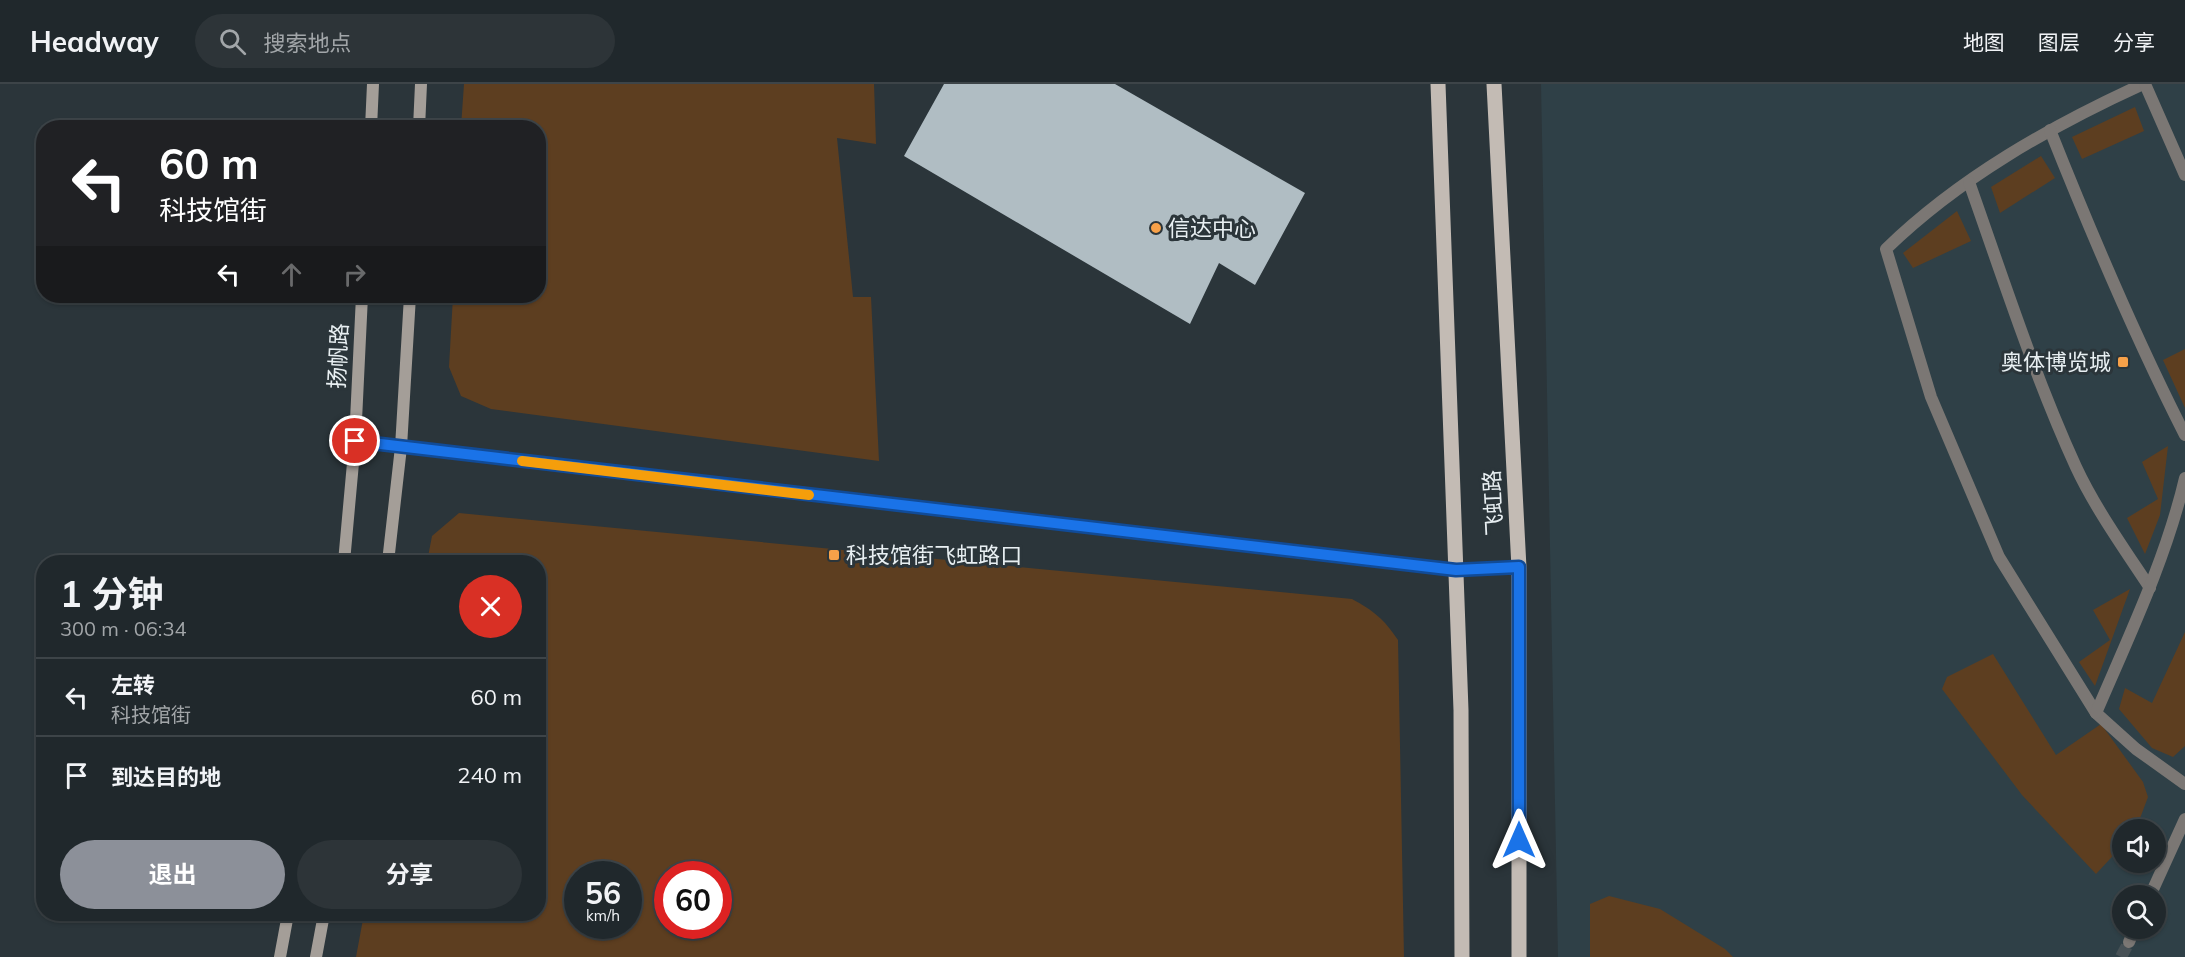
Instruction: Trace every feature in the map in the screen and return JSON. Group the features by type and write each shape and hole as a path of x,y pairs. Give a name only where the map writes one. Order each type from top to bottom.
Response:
{"main road":[{"path":"371,120 373,84"},
{"path":"420,120 422,84"},
{"name":"飞虹路","path":"1438,84 1461,710 1462,957"},
{"name":"飞虹路","path":"1494,84 1519,567 1519,957"},
{"name":"扬帆路","path":"345,555 355,441 362,303"},
{"path":"389,555 401,447 410,303"},
{"path":"280,957 287,921"},
{"path":"316,957 323,921"}],"street":[{"path":"2185,175 2144,84 2049,129 1914,222 1886,249 1931,397 1999,557 2096,712 2136,750 2185,784"},
{"path":"2049,129 2147,361 2185,435"},
{"path":"1969,182 2033,363 2077,469 2117,538 2150,588"},
{"path":"355,441 1456,570 1519,567"},
{"path":"2096,712 2150,588 2175,518 2185,478"},
{"path":"2155,885 2185,819"}],"shaded area":[{"path":"464,84 874,84 876,144 837,138 853,297 871,297 879,461 491,409 461,396 449,367 453,303 546,303 546,120 461,120"},
{"path":"1541,84 2185,84 2185,957 1558,957"},
{"path":"2135,107 2144,131 2082,159 2072,137"},
{"path":"2041,156 2055,178 2000,213 1991,187"},
{"path":"1957,211 1971,241 1913,268 1903,253"},
{"path":"2185,349 2185,408 2163,360"},
{"path":"2168,446 2160,515 2145,554 2127,518 2158,499 2142,462"},
{"path":"459,513 1352,599 1378,616 1398,640 1404,957 356,957 363,921 546,921 546,555 428,555 432,536"},
{"path":"2130,589 2095,686 2079,662 2110,640 2093,610"},
{"path":"2185,632 2185,746 2173,757 2152,748 2119,709 2125,688 2152,703"},
{"path":"1993,654 2056,755 2101,724 2143,782 2148,797 2140,819 2112,819 2112,857 2096,874 2022,795 1942,689 1947,677"},
{"path":"1609,896 1660,909 1725,949 1733,957 1590,957 1590,904"}],"building":[{"name":"信达中心","path":"944,84 1115,84 1305,193 1255,285 1219,263 1190,324 904,156"}],"tunnel":[{"path":"2121,957 2129,942"}],"slow traffic":[{"path":"522,461 809,495"}],"place":[{"name":"信达中心","path":"1156,228"},
{"name":"奥体博览城","path":"2123,362"},
{"name":"科技馆街飞虹路口","path":"834,555"}],"route":[{"path":"355,441 1456,570 1519,567 1519,840"}]}
